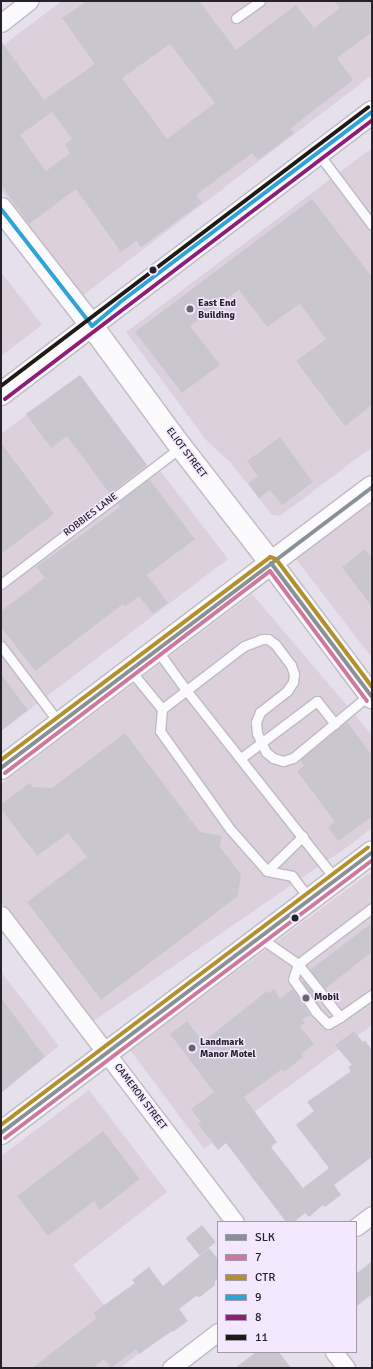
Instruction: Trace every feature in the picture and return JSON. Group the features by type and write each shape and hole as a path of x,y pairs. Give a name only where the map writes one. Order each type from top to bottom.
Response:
{"main road":[{"path":"1,394 372,112"},
{"name":"ELIOT STREET","path":"1,209 92,326 181,447 271,562 371,695"},
{"path":"1,768 372,486"},
{"path":"1,1133 310,900 335,879 372,853"}],"street":[{"path":"1,23 29,1"},
{"name":"CAMERON STREET","path":"1,915 234,1221"},
{"path":"357,1226 372,1215"},
{"path":"171,1368 217,1333"},
{"path":"335,1353 346,1368"}],"lane":[{"path":"236,18 260,1"},
{"path":"318,153 372,225"},
{"name":"ROBBIES LANE","path":"1,584 181,447"},
{"path":"162,709 244,646 258,640 268,639 275,644 294,674 293,682 287,691 260,712 256,722 257,733 266,752 273,758 283,761 293,758 371,695"},
{"path":"1,646 60,724"},
{"path":"157,649 186,690 303,836 335,879"},
{"path":"130,670 162,709 160,731 230,829 267,871 292,876 310,900"},
{"path":"241,758 317,701 335,724"},
{"path":"267,871 303,836"},
{"path":"372,908 298,964 293,979 318,1015 328,1024 372,995"},
{"path":"259,937 298,964 340,1017"}],"shaded area":[{"path":"62,1 372,1 372,75 82,296 1,190 1,47"},
{"path":"372,148 372,447 280,516 272,515 230,462 206,440 126,332"},
{"path":"1,272 42,325 1,356"},
{"path":"80,375 149,468 162,473 228,559 1,731 1,434"},
{"path":"372,496 372,658 293,555"},
{"path":"252,594 372,735 372,828 350,845 92,1022 1,902 1,784"},
{"path":"372,871 372,1025 204,1149 130,1050"},
{"path":"1,972 59,1046 1,1091"},
{"path":"89,1090 167,1192 73,1265 141,1352 120,1368 1,1368 1,1156"}],"building":[{"path":"87,1 199,1 236,50 296,5 314,28 340,8 334,1 372,1 372,32 337,58 353,80 291,128 294,133 258,160 252,153 196,195 202,203 141,247 137,241 121,252 76,189 29,224 1,185 1,41 44,100 95,64 62,18","holes":["170,44 215,103 167,139 122,78","52,112 72,139 65,144 70,153 46,171 20,135"]},
{"path":"312,199 372,277 372,405 345,426 296,361 326,339 300,304 267,327 239,290 190,326 220,365 182,393 135,332"},
{"path":"80,375 147,465 110,494 67,436 51,448 26,414"},
{"path":"280,437 313,482 282,505 270,490 259,498 248,483 258,476 247,461"},
{"path":"1,443 54,514 1,554"},
{"path":"149,479 195,539 147,575 168,603 153,614 139,596 125,607 123,604 35,671 1,627 1,611 45,578 36,567 120,507 117,503"},
{"path":"365,549 372,558 372,607 342,567"},
{"path":"1,674 28,710 1,731"},
{"path":"347,722 372,755 372,817 338,841 328,827 335,822 297,771 304,766 300,760"},
{"path":"125,733 200,832 222,836 220,847 241,874 238,896 101,1000 27,902 87,857 68,833 37,856 1,809 1,804 30,783 33,787 52,788"},
{"path":"372,923 372,952 325,989 310,970"},
{"path":"304,981 316,996 314,997 321,1007 320,1008 302,982"},
{"path":"274,989 280,998 293,989 310,1015 302,1020 305,1023 300,1026 314,1044 301,1054 303,1057 284,1072 282,1069 244,1097 277,1142 271,1147 303,1188 329,1168 296,1125 314,1111 307,1102 351,1071 348,1067 352,1065 335,1045 354,1031 363,1042 365,1040 372,1051 372,1157 334,1185 341,1195 325,1207 323,1205 309,1217 305,1213 295,1221 285,1221 226,1143 218,1150 198,1124 201,1122 191,1109 214,1092 170,1034 187,1021 203,1042 267,991 269,993"},
{"path":"1,998 45,1057 1,1093"},
{"path":"103,1131 140,1179 100,1210 94,1201 48,1236 17,1196"},
{"path":"202,1225 216,1242 200,1255 186,1238"},
{"path":"209,1248 217,1258 217,1280 215,1281 215,1285 200,1297 196,1296 179,1309 188,1321 139,1354 136,1349 111,1368 104,1359 93,1368 32,1368 97,1318 93,1313 135,1283 132,1280 149,1267 163,1286"},
{"path":"372,1261 372,1294 357,1306 357,1273"},
{"path":"255,1353 280,1353 291,1368 235,1368"}],"transit line":[{"name":"11","path":"1,386 368,107"},
{"name":"9","path":"1,209 92,326 119,303 372,112"},
{"name":"8","path":"5,399 372,120"},
{"name":"SLK","path":"1,768 372,487"},
{"name":"CTR","path":"1,760 270,557 276,559 372,687"},
{"name":"SLK","path":"271,563 372,697"},
{"name":"7","path":"5,773 270,571 367,701"},
{"name":"CTR","path":"1,1125 368,847"},
{"name":"SLK","path":"1,1133 372,852"},
{"name":"7","path":"5,1138 372,860"}],"place":[{"name":"East End Building","path":"190,309"},
{"name":"Mobil","path":"306,998"},
{"name":"Landmark Manor Motel","path":"192,1048"}]}
